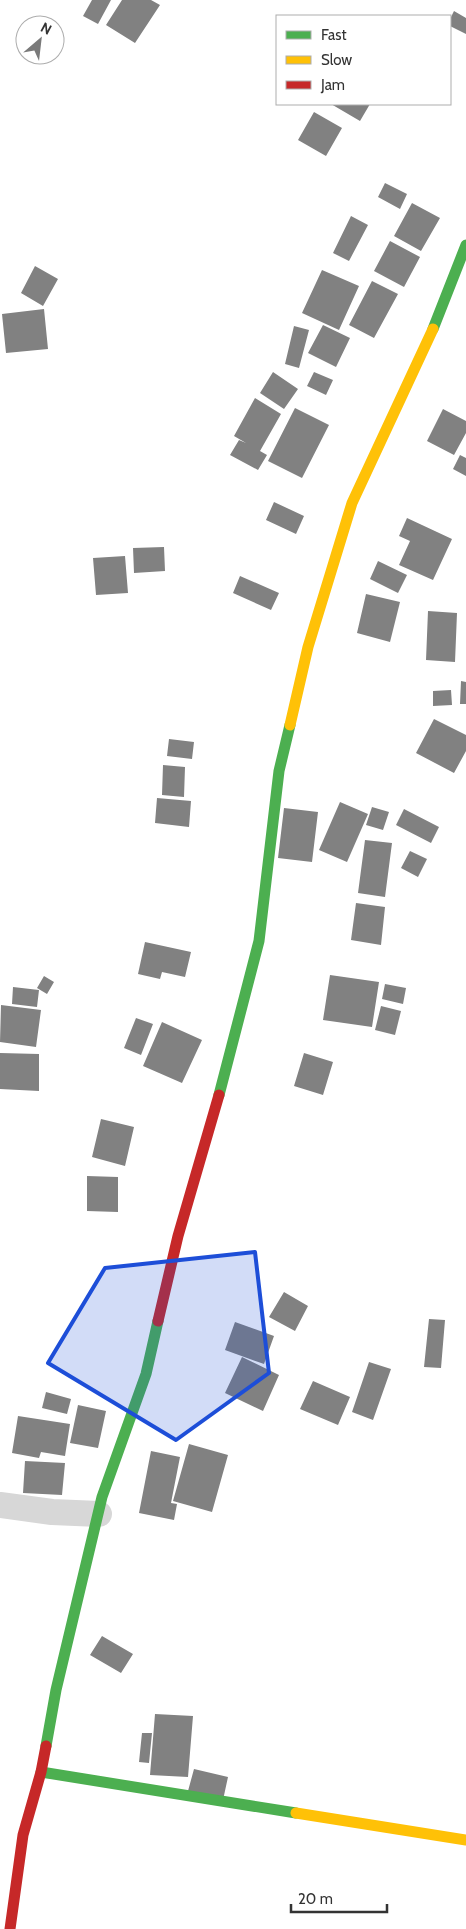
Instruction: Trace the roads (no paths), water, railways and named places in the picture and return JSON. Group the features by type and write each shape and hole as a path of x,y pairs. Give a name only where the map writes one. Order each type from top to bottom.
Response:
{"street":[{"path":"10,1929 23,1835 42,1772 56,1690 102,1497 146,1374 178,1236 224,1079 259,941 279,772 308,647 352,503 426,346 466,246"},
{"path":"0,1505 52,1512 98,1514"},
{"path":"42,1772 466,1840"}]}
